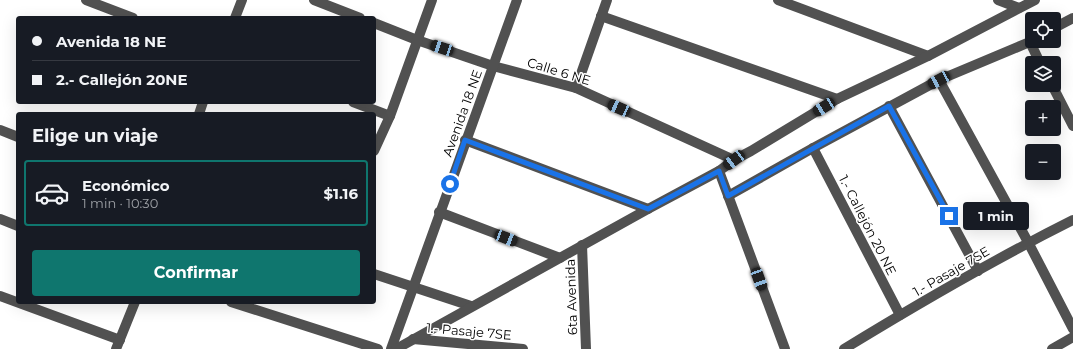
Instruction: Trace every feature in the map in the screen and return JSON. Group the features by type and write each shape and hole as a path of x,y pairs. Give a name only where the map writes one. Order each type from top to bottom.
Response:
{"street":[{"path":"86,0 128,16"},
{"path":"236,16 242,0"},
{"path":"314,0 355,16"},
{"path":"376,147 390,116 432,0"},
{"name":"Avenida 18 NE","path":"391,349 439,212 517,0"},
{"path":"576,88 606,0"},
{"path":"778,0 928,56"},
{"path":"998,0 1019,8"},
{"path":"396,349 471,306 719,171 734,160 836,99 928,56 1035,0"},
{"path":"601,16 836,99"},
{"path":"1061,24 1073,18"},
{"name":"Calle 6 NE","path":"376,24 417,40 493,66 576,88 734,160"},
{"path":"728,196 889,106 939,80 1025,44"},
{"path":"939,80 1028,242 1073,329"},
{"path":"1056,92 1073,126"},
{"path":"357,104 390,116"},
{"path":"889,106 978,270"},
{"path":"0,130 16,136"},
{"path":"465,140 648,209"},
{"name":"1.- Callejón 20 NE","path":"813,148 900,315"},
{"path":"719,171 785,349"},
{"path":"439,212 560,258"},
{"path":"0,219 16,225"},
{"name":"1.- Pasaje 7SE","path":"844,349 978,270 1028,242 1073,220"},
{"name":"6ta Avenida","path":"582,245 586,349"},
{"path":"376,275 471,306"},
{"path":"0,296 16,303"},
{"path":"19,304 118,345 134,304"},
{"path":"237,304 378,349"},
{"path":"1052,349 1073,337"},
{"name":"1.- Pasaje 7SE","path":"412,339 523,349"}],"route":[{"path":"450,184 465,140 648,209 719,171 728,196 889,106 949,216"}]}
